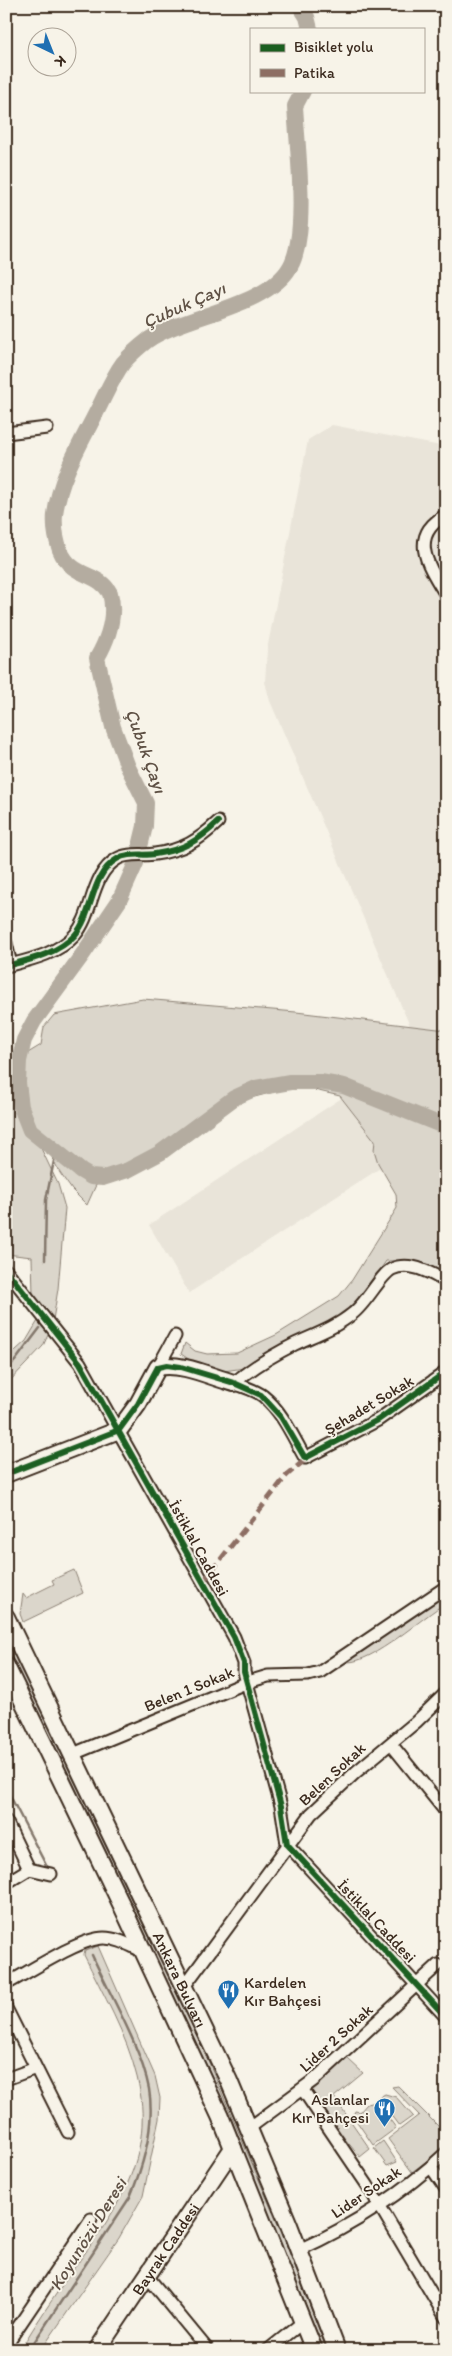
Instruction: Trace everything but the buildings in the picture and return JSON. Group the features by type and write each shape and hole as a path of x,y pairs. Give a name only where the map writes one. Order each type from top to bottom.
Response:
{"main road":[{"path":"6,1474 119,1430 138,1404 158,1367 166,1365 181,1367 234,1383"},
{"name":"Ankara Bulvarı","path":"6,1617 229,2082 299,2250 337,2350"},
{"name":"Ankara Bulvarı","path":"6,1666 144,1952 233,2148 314,2350"},
{"name":"Bayrak Caddesi","path":"97,2350 233,2148"}],"street":[{"path":"6,433 47,428"},
{"path":"446,515 432,523 427,530 424,548 428,564 446,595"},
{"path":"6,943 9,966 53,951 74,936 83,924 103,873 118,858 154,854 194,843 218,822"},
{"path":"234,1383 260,1364 352,1314 367,1300 391,1269 398,1267 416,1268 446,1282"},
{"name":"İstiklal Caddesi","path":"6,1270 75,1357 119,1430 234,1637 244,1662 281,1806 287,1844 446,2016"},
{"path":"158,1367 176,1336"},
{"name":"Şehadet Sokak","path":"234,1383 262,1395 268,1401 281,1417 305,1458 378,1420 446,1372"},
{"name":"Belen 1 Sokak","path":"72,1754 248,1682 268,1676 308,1675 328,1668 446,1587"},
{"name":"Belen Sokak","path":"183,1988 287,1844 326,1799 446,1694"},
{"path":"390,1744 446,1812"},
{"path":"6,1822 29,1868 50,1874"},
{"path":"6,1883 29,1868"},
{"path":"6,1984 74,1947 96,1938 116,1940 144,1952"},
{"name":"Lider 2 Sokak","path":"248,2128 302,2090 344,2055 438,1965"},
{"path":"6,2008 68,2132"},
{"path":"6,2079 36,2068"},
{"path":"302,2090 378,2205 446,2318"},
{"name":"Lider Sokak","path":"299,2250 343,2228 431,2167 446,2154"},
{"path":"431,2167 446,2189"},
{"path":"6,2344 91,2219"},
{"path":"146,2276 208,2350"},
{"path":"268,2350 303,2322"}],"shaded area":[{"path":"332,425 446,447 446,1125 189,1293 149,1225 419,1047 270,701 265,682 267,650 308,440"},
{"path":"143,999 296,1012 446,1030 446,1273 417,1263 386,1261 357,1304 334,1320 293,1339 244,1368 224,1371 211,1369 193,1362 181,1354 185,1343 195,1351 207,1354 237,1353 276,1335 339,1296 352,1280 397,1208 396,1194 378,1163 374,1150 375,1141 340,1096 297,1086 239,1101 142,1169 121,1179 96,1185 87,1205 72,1190 60,1173 34,1122 39,1144 58,1184 65,1208 58,1289 52,1326 43,1346 6,1385 6,1359 26,1341 39,1319 33,1294 32,1257 6,1254 6,1044 18,1059 41,1045 44,1027 54,1015"},
{"path":"74,1570 83,1593 23,1622 20,1614 23,1594 26,1598 54,1584 52,1580"},
{"path":"446,1581 446,1603 370,1655 347,1662 345,1653"},
{"path":"6,1637 199,2039 285,2241 327,2350 324,2350 230,2119 6,1645"},
{"path":"98,1946 155,2076 160,2098 159,2119 143,2196 119,2238 41,2350 20,2350 45,2310 104,2226 128,2181 137,2157 141,2132 142,2106 133,2061 121,2030 84,1955 85,1951"},
{"path":"347,2058 363,2073 334,2097 370,2149 360,2157 308,2095"},
{"path":"398,2086 446,2134 446,2146 412,2172 388,2139 419,2115 392,2087"},
{"path":"385,2094 396,2097 413,2116 399,2126 378,2098"},
{"path":"377,2102 396,2128 373,2145 353,2116 355,2111 360,2112 367,2104"},
{"path":"383,2141 397,2162 387,2166 374,2148"}],"waterway":[{"name":"Çubuk Çayı","path":"300,6 307,17 310,28"},
{"name":"Çubuk Çayı","path":"302,92 295,106 300,189 299,234 296,252 290,267 279,281 263,292 245,301 164,331 138,348 123,363 115,375 77,449 61,487 55,514 57,541 60,550 71,566 105,586 110,593 112,601 110,627 105,643 97,658 113,727 128,767 146,803 145,826 136,863 119,901 34,1021 24,1040 19,1061 18,1083 21,1107 30,1130 81,1171 91,1177 103,1178 128,1170 160,1153 234,1098 256,1088 290,1082 320,1082 344,1086 446,1127"},
{"name":"Koyunözü Deresi","path":"45,1260 46,1200 56,1151"},
{"name":"Koyunözü Deresi","path":"6,1369 15,1361 40,1328"},
{"name":"Koyunözü Deresi","path":"6,1788 47,1867"},
{"name":"Koyunözü Deresi","path":"29,2350 130,2197 140,2171 147,2144 151,2116 149,2089 145,2073 124,2021 92,1955"}],"marked path":[{"path":"202,1583 287,1475 305,1458"}],"cycle path":[{"path":"6,966 52,952 68,942 81,926 102,875 108,866 117,859 131,855 150,855 174,850 190,844 218,822"},
{"path":"6,1270 80,1363 234,1637 244,1663 244,1672 281,1806 287,1844 446,2017"},
{"path":"6,1474 119,1430 138,1404 158,1367 167,1365 181,1367 234,1383 261,1395 281,1417 305,1458 378,1420 446,1372"}],"place":[{"name":"Kardelen Kır Bahçesi","path":"228,2010"},
{"name":"Aslanlar Kır Bahçesi","path":"385,2127"}]}
